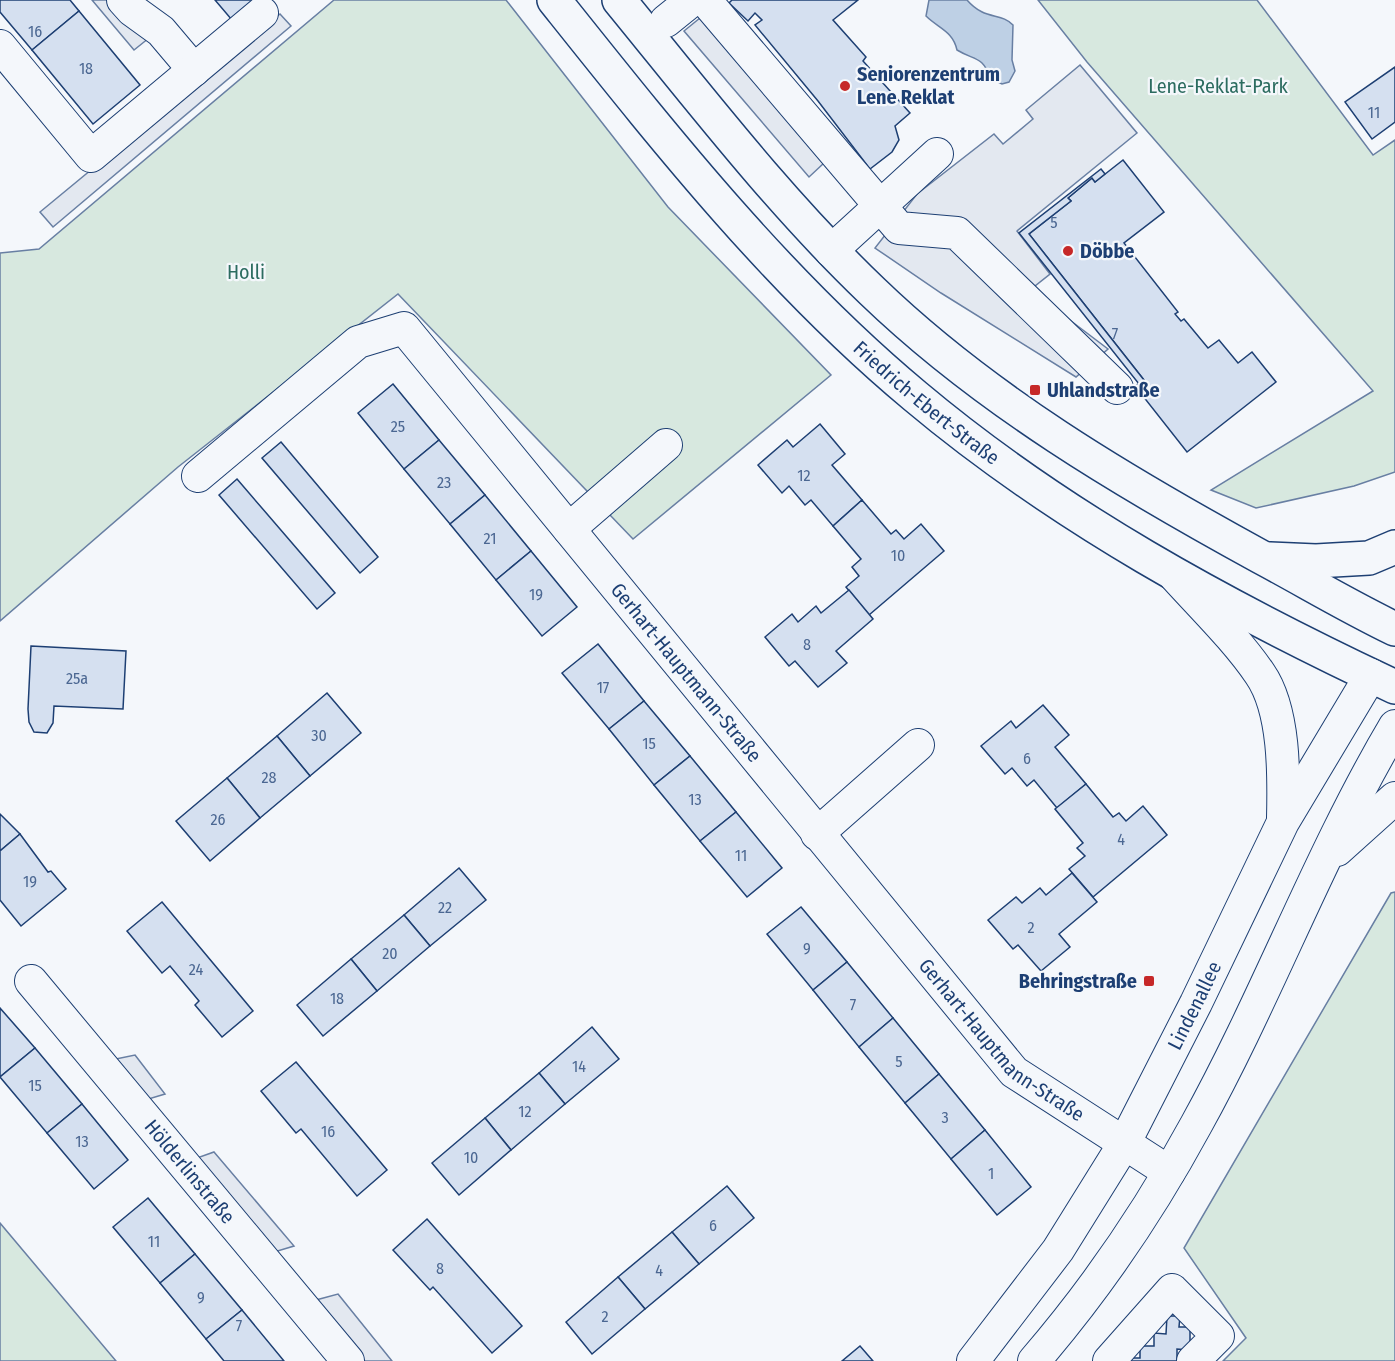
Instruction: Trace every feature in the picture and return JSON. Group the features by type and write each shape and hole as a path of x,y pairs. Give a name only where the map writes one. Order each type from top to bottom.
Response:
{"main road":[{"name":"Friedrich-Ebert-Straße","path":"554,0 718,201 824,312 915,396 1057,503 1175,575 1383,681"},
{"path":"619,0 740,148 831,251 924,339 1028,415 1176,511 1345,606 1395,629"},
{"path":"1264,559 1316,561 1369,558 1395,547"},
{"name":"Lindenallee","path":"1383,681 1395,638"}],"street":[{"path":"123,0 132,10 161,31 194,70"},
{"path":"666,21 692,0"},
{"path":"705,0 899,228 957,233 1117,387"},
{"path":"0,46 91,156 262,13"},
{"path":"831,251 937,154"},
{"name":"Gerhart-Hauptmann-Straße","path":"198,476 358,342 404,328 1014,1072 1169,1172"},
{"path":"569,529 666,445"},
{"path":"1175,575 1261,675 1277,721 1284,763 1283,822"},
{"name":"Lindenallee","path":"973,1361 1058,1250 1124,1144 1283,822 1383,681"},
{"path":"1034,1361 1068,1322 1169,1172 1197,1124 1326,861 1361,782 1395,726"},
{"path":"817,834 918,745"},
{"path":"1326,861 1395,798"},
{"name":"Hölderlinstraße","path":"31,981 348,1361"},
{"path":"1109,1361 1172,1290 1218,1336 1193,1361"}],"green space":[{"name":"Holli","path":"334,0 506,0 668,207 831,375 633,539 398,294 178,467 0,621 0,253 39,249"},
{"name":"Lene-Reklat-Park","path":"1038,0 1257,0 1373,155 1395,140 1395,472 1354,486 1256,508 1211,490 1373,391 1087,62"},
{"path":"1395,892 1395,1361 1223,1361 1246,1338 1184,1248 1391,893"},
{"path":"0,1223 116,1361 0,1361"}],"shaded area":[{"path":"92,0 118,0 149,38 134,50"},
{"path":"280,14 291,26 53,227 40,212"},
{"path":"700,18 824,163 809,177 684,31"},
{"path":"1080,65 1137,133 1017,231 1050,274 1030,290 1108,349 1076,377 941,293 875,248 917,194 994,134 1003,144 1033,119 1026,110"},
{"path":"135,1055 165,1094 142,1101 111,1060"},
{"path":"214,1152 294,1246 271,1253 194,1159"},
{"path":"338,1294 392,1361 365,1361 316,1300"}],"water":[{"path":"929,0 967,0 980,11 1013,25 1012,60 1015,71 1009,82 1002,84 991,79 981,62 957,50 949,34 926,16"}],"building":[{"path":"0,0 70,0 79,11 32,50 0,12"},
{"path":"215,0 256,0 232,20"},
{"name":"Seniorenzentrum Lene Reklat","path":"732,0 858,0 833,20 866,57 863,61 910,113 895,126 899,140 892,152 870,169 818,101 755,25 762,20 755,13 748,21 729,3"},
{"path":"79,11 140,85 93,124 32,50"},
{"path":"1395,67 1395,122 1372,139 1345,102"},
{"path":"1123,160 1164,212 1124,243 1178,312 1175,314 1181,321 1184,319 1208,348 1219,340 1238,363 1252,352 1276,382 1187,452 1135,386 1144,380 1029,234 1071,201 1068,198 1092,178 1095,182"},
{"path":"1101,169 1105,174 1095,182 1092,178 1068,198 1071,201 1029,234 1144,380 1139,384 1019,233"},
{"path":"393,384 439,440 404,469 358,413"},
{"path":"820,424 845,454 832,465 862,500 833,526 811,500 805,505 789,486 782,493 758,465 787,440 793,447"},
{"path":"439,440 485,495 450,524 404,469"},
{"path":"281,442 378,557 360,573 262,458"},
{"path":"237,479 335,593 317,609 219,495"},
{"path":"485,495 531,551 496,580 450,524"},
{"path":"862,500 891,534 896,530 904,539 921,524 944,551 869,615 846,587 859,576 852,567 861,559 833,526"},
{"path":"531,551 577,607 542,636 496,580"},
{"path":"849,590 873,619 836,651 847,663 818,687 795,661 789,666 765,637 792,614 798,622 816,606 821,613"},
{"path":"598,644 644,701 609,729 562,673"},
{"path":"31,646 126,651 123,709 54,706 53,723 47,733 34,732 29,722 28,709"},
{"path":"327,693 361,733 310,776 277,736"},
{"path":"644,701 690,756 654,785 609,729"},
{"path":"1043,705 1069,735 1055,747 1086,784 1057,808 1034,780 1027,786 1012,768 1005,774 981,746 1011,721 1016,728"},
{"path":"277,736 310,776 260,818 227,778"},
{"path":"690,756 736,812 700,841 654,785"},
{"path":"227,778 260,818 210,861 176,821"},
{"path":"1086,784 1113,817 1119,813 1126,821 1143,806 1167,835 1093,897 1069,869 1085,856 1077,848 1083,843 1055,809"},
{"path":"736,812 782,868 747,897 700,841"},
{"path":"0,814 20,834 0,851"},
{"path":"20,834 48,872 51,871 66,889 21,926 0,900 0,851"},
{"path":"459,868 486,900 430,946 404,915"},
{"path":"1072,873 1097,902 1059,934 1070,947 1041,971 1018,945 1013,949 988,920 1016,897 1022,903 1040,888 1046,895"},
{"path":"162,902 253,1011 222,1037 195,1005 199,1001 170,966 162,973 127,931"},
{"path":"801,907 847,962 813,990 767,934"},
{"path":"404,915 430,946 377,991 351,959"},
{"path":"351,959 377,991 323,1036 297,1005"},
{"path":"847,962 893,1018 859,1047 813,990"},
{"path":"0,1008 35,1048 0,1077"},
{"path":"893,1018 939,1074 905,1103 859,1047"},
{"path":"592,1027 619,1059 565,1104 539,1073"},
{"path":"35,1048 82,1104 47,1133 0,1077"},
{"path":"296,1062 387,1170 357,1196 301,1129 296,1133 261,1091"},
{"path":"539,1073 565,1104 511,1150 485,1118"},
{"path":"939,1074 985,1130 951,1159 905,1103"},
{"path":"82,1104 128,1160 94,1189 47,1133"},
{"path":"485,1118 511,1150 459,1195 432,1163"},
{"path":"985,1130 1031,1187 997,1215 951,1159"},
{"path":"727,1186 754,1218 699,1264 672,1232"},
{"path":"148,1198 195,1254 160,1283 113,1227"},
{"path":"427,1219 522,1326 492,1353 433,1287 430,1290 393,1250"},
{"path":"672,1232 699,1264 645,1309 618,1277"},
{"path":"195,1254 242,1310 206,1339 160,1283"},
{"path":"618,1277 645,1309 592,1354 566,1322"},
{"path":"242,1310 284,1361 224,1361 206,1339"},
{"path":"1167,1316 1180,1316 1179,1327 1190,1327 1190,1350 1177,1349 1177,1361 1128,1361 1128,1358 1140,1358 1140,1346 1154,1346 1154,1333 1166,1334"},
{"path":"860,1346 873,1361 842,1361"}],"place":[{"name":"Seniorenzentrum Lene Reklat","path":"845,86"},
{"name":"Döbbe","path":"1068,251"},
{"name":"Uhlandstraße","path":"1035,390"},
{"name":"Behringstraße","path":"1149,981"}]}
